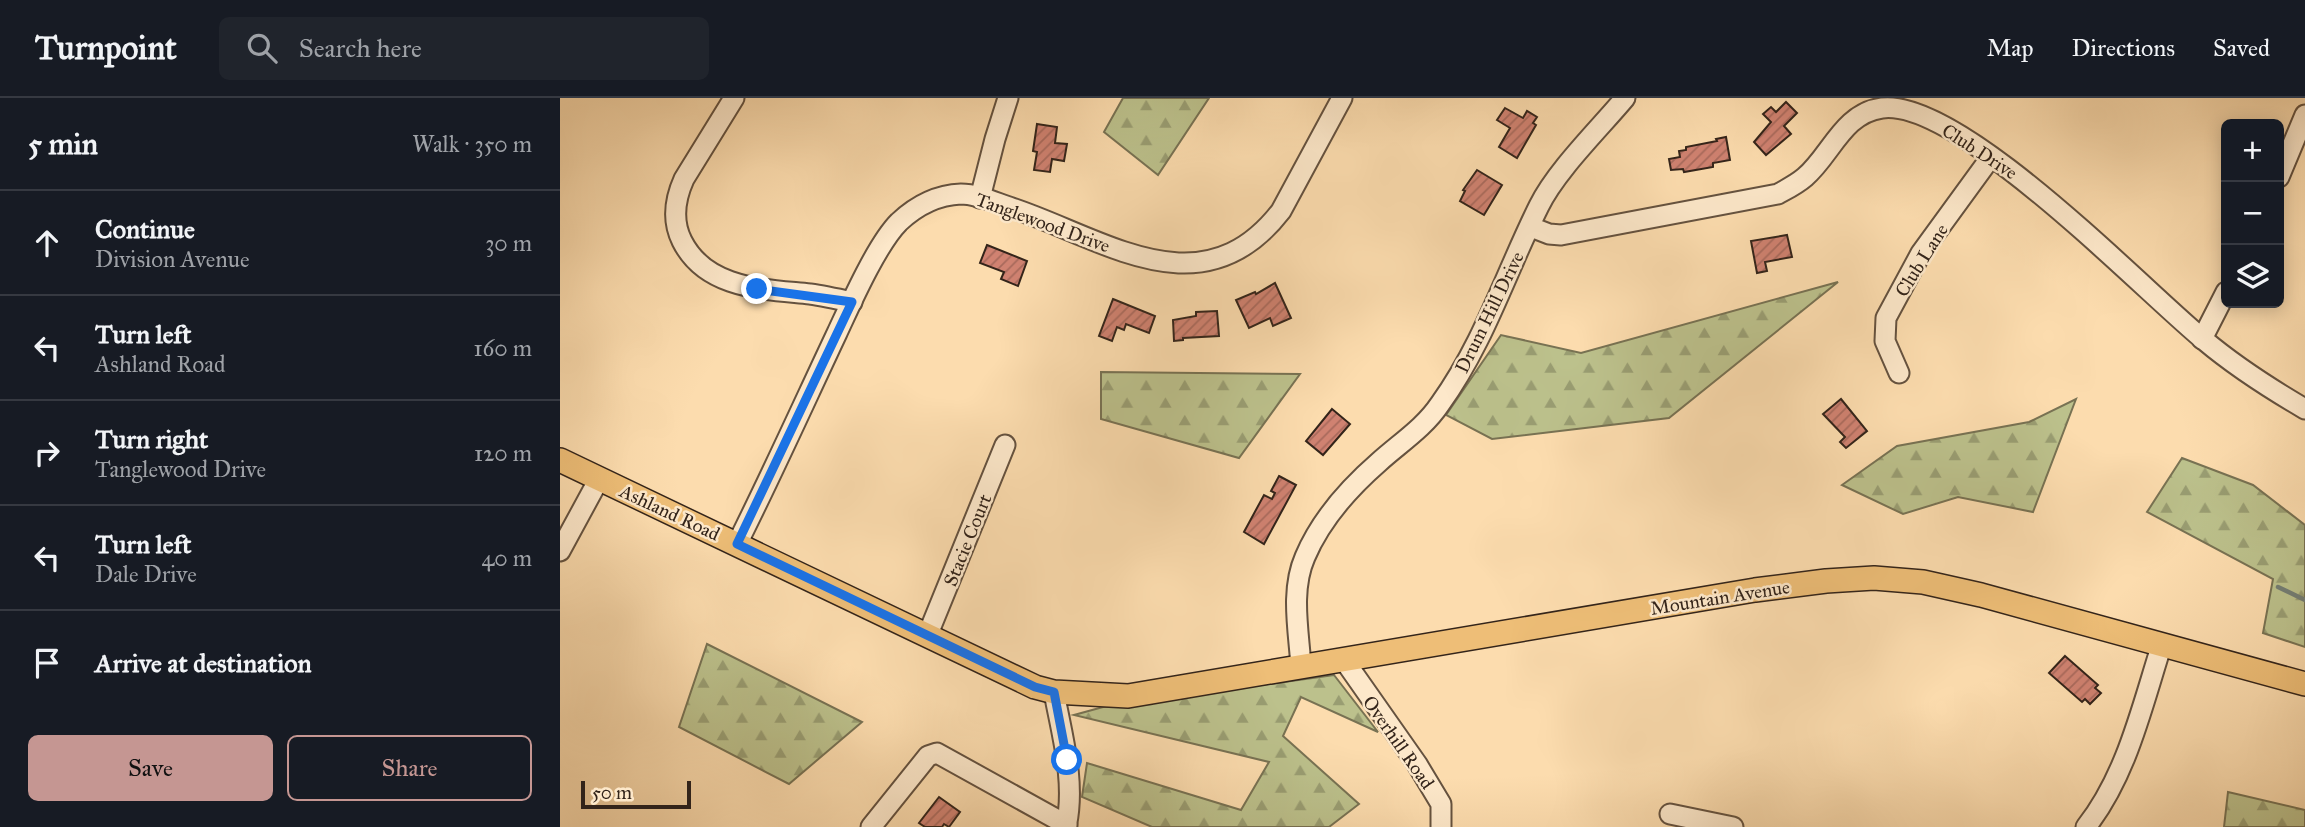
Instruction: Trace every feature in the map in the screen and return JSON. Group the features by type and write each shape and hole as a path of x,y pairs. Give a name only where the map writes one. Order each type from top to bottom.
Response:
{"main road":[{"name":"Ashland Road","path":"560,460 1035,687 1054,692 1128,696"},
{"name":"Mountain Avenue","path":"1128,696 1780,587 1874,578 1923,582 1981,595 2305,684"}],"street":[{"path":"734,98 678,193 676,222 686,250 707,271 731,283 852,302"},
{"path":"979,198 1009,98"},
{"name":"Tanglewood Drive","path":"737,544 852,302 888,235 914,210 925,203 962,194 1027,213 1145,259 1183,264 1209,261 1244,246 1273,221 1342,98"},
{"name":"Drum Hill Drive","path":"1301,667 1297,586 1304,559 1322,524 1343,496 1421,428 1439,407 1484,331 1540,204 1557,179 1625,98"},
{"name":"Club Drive","path":"1531,227 1549,234 1561,235 1778,194 1805,177 1855,119 1881,108 1895,107 1933,121 1991,157 2074,220 2202,339 2243,372 2305,409"},
{"path":"2284,165 2305,115"},
{"name":"Club Lane","path":"1899,373 1885,341 1886,318 1921,253 1991,157"},
{"path":"2202,339 2221,302"},
{"name":"Stacie Court","path":"928,634 1005,445"},
{"path":"560,551 599,479"},
{"path":"2086,827 2099,810 2128,751 2162,644"},
{"name":"Overhill Road","path":"1344,660 1417,764 1441,804 1441,827"},
{"path":"871,827 928,756 937,753 1066,826 1070,791 1054,692"},
{"path":"1670,814 1732,827"}],"green space":[{"path":"1123,98 1209,98 1158,175 1104,132"},
{"path":"1838,282 1669,418 1492,439 1446,415 1501,335 1581,353"},
{"path":"1101,372 1300,374 1239,458 1101,419"},
{"path":"2076,399 2033,512 1958,497 1903,514 1842,485 1897,446 2029,422"},
{"path":"2182,458 2253,485 2305,525 2305,647 2263,633 2273,579 2147,512"},
{"path":"707,644 862,722 789,784 679,727"},
{"path":"1334,675 1378,732 1301,697 1283,736 1359,804 1329,827 1152,827 1082,797 1087,763 1241,810 1269,762 1074,715 1103,707"},
{"path":"2228,792 2305,810 2305,827 2224,827"}],"building":[{"path":"1786,102 1797,113 1784,126 1791,134 1766,155 1754,142 1771,122 1763,114 1771,107 1776,112"},
{"path":"1505,108 1523,118 1527,111 1537,117 1533,123 1536,125 1517,158 1499,147 1510,128 1497,120"},
{"path":"1037,124 1057,127 1055,143 1067,144 1064,161 1052,159 1050,172 1034,170 1037,152 1033,151"},
{"path":"1726,137 1730,160 1713,163 1713,167 1684,172 1683,169 1671,170 1669,159 1680,157 1679,151"},
{"path":"1477,170 1502,185 1484,215 1460,201 1465,191 1463,190"},
{"path":"1787,235 1792,257 1765,262 1767,271 1757,273 1751,241"},
{"path":"987,245 1027,261 1018,286 1001,279 1004,272 980,263"},
{"path":"1275,283 1291,318 1273,326 1270,318 1249,328 1236,300 1255,292 1256,294"},
{"path":"1113,299 1155,316 1149,333 1126,324 1124,330 1117,327 1112,341 1099,336"},
{"path":"1217,311 1219,336 1174,341 1173,320 1196,316 1196,312"},
{"path":"1841,399 1867,431 1846,448 1840,442 1845,437 1823,414"},
{"path":"1332,409 1350,424 1323,455 1306,441"},
{"path":"1279,476 1296,485 1264,544 1244,532 1264,495 1272,499 1275,493 1271,491"},
{"path":"2065,656 2098,685 2095,688 2101,693 2090,704 2085,699 2082,702 2049,673"},
{"path":"939,797 960,812 949,827 944,824 942,827 925,827 919,823"}],"waterway":[{"path":"2278,587 2305,600"}],"route":[{"path":"757,289 852,302 737,544 1035,687 1054,692 1067,760"}]}
